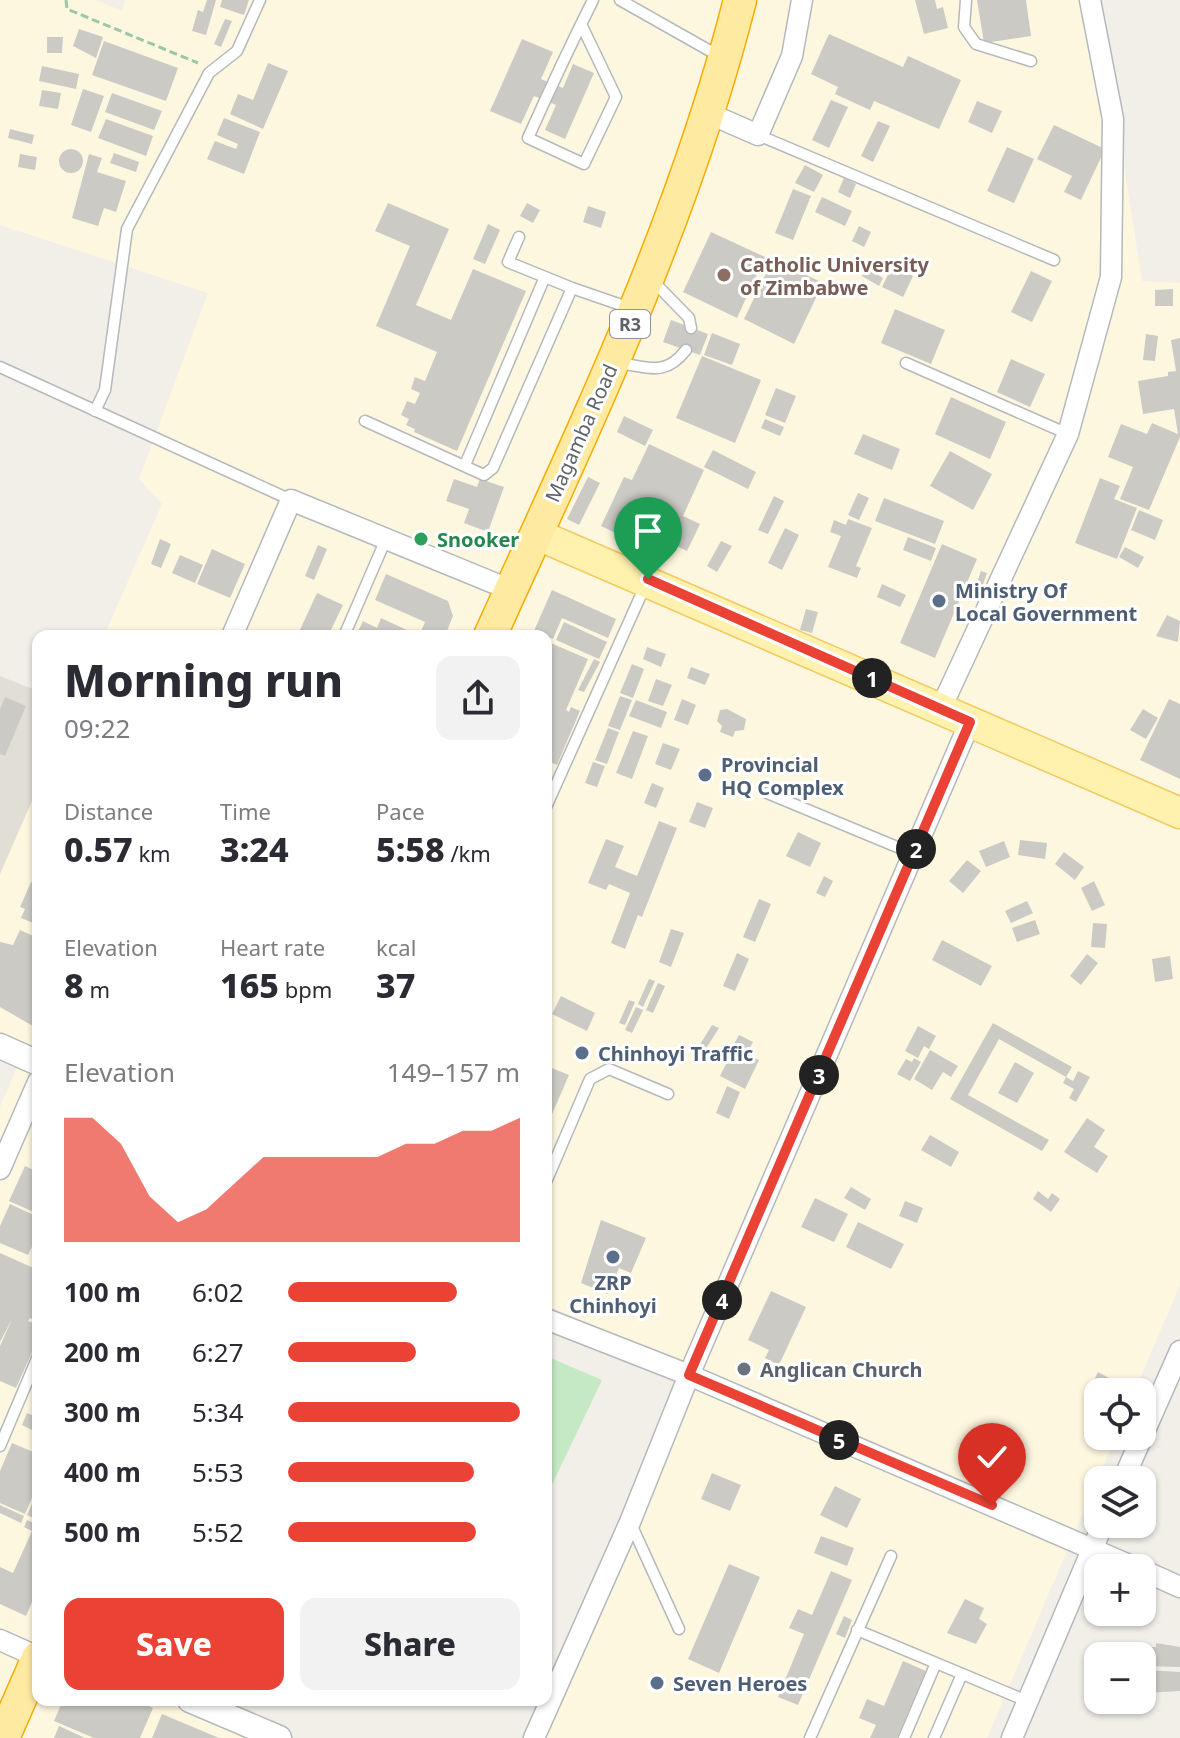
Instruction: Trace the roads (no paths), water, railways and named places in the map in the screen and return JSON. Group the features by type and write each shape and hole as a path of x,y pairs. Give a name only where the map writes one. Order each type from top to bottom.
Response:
{"highway":[{"name":"Magamba Road","path":"493,630 636,310 710,114 740,0"},
{"path":"3,1738 32,1671"}],"main road":[{"path":"536,534 648,579 1180,813"}],"street":[{"path":"710,114 758,135 792,56 802,0"},
{"path":"941,708 1068,434 1111,277 1113,119 1090,0"},
{"path":"235,630 291,500 511,590"},
{"path":"552,1698 630,1522 689,1375 970,722"},
{"path":"0,1046 32,1060"},
{"path":"0,1169 32,1096"},
{"path":"552,1321 689,1375 1104,1554"},
{"path":"1129,1466 1180,1351"},
{"path":"1012,1738 1097,1538"},
{"path":"1156,1576 1180,1587"},
{"path":"0,1640 32,1654"},
{"path":"204,1706 279,1738"},
{"path":"534,1738 548,1706"}],"lane":[{"path":"95,411 105,390 127,229 209,73 237,51 260,0"},
{"path":"581,24 616,97 584,164 528,138 581,24 593,0"},
{"path":"620,0 634,5 725,59"},
{"path":"966,0 964,27 976,44 1031,61"},
{"path":"758,135 1054,260"},
{"path":"519,237 508,262 544,279 636,310"},
{"path":"648,276 689,318 691,328"},
{"path":"465,465 544,279"},
{"path":"365,421 484,475 493,468 572,288"},
{"path":"613,362 666,369 675,365 686,350"},
{"path":"906,363 1068,434"},
{"path":"0,367 291,500"},
{"path":"347,630 386,539"},
{"path":"552,794 648,579"},
{"path":"767,793 914,854"},
{"path":"552,1166 590,1079 609,1069 668,1094"},
{"path":"0,1446 32,1370"},
{"path":"630,1522 679,1629"},
{"path":"810,1738 891,1556"},
{"path":"857,1630 1027,1701"},
{"path":"904,1738 936,1663"},
{"path":"934,1738 962,1674"}],"place":[{"name":"Catholic University of Zimbabwe","path":"724,275"},
{"name":"Snooker","path":"421,539"},
{"name":"Ministry Of Local Government","path":"939,601"},
{"name":"Provincial HQ Complex","path":"705,775"},
{"name":"Chinhoyi Traffic","path":"582,1053"},
{"name":"ZRP Chinhoyi","path":"613,1257"},
{"name":"Anglican Church","path":"744,1369"},
{"name":"Seven Heroes","path":"657,1683"}]}
